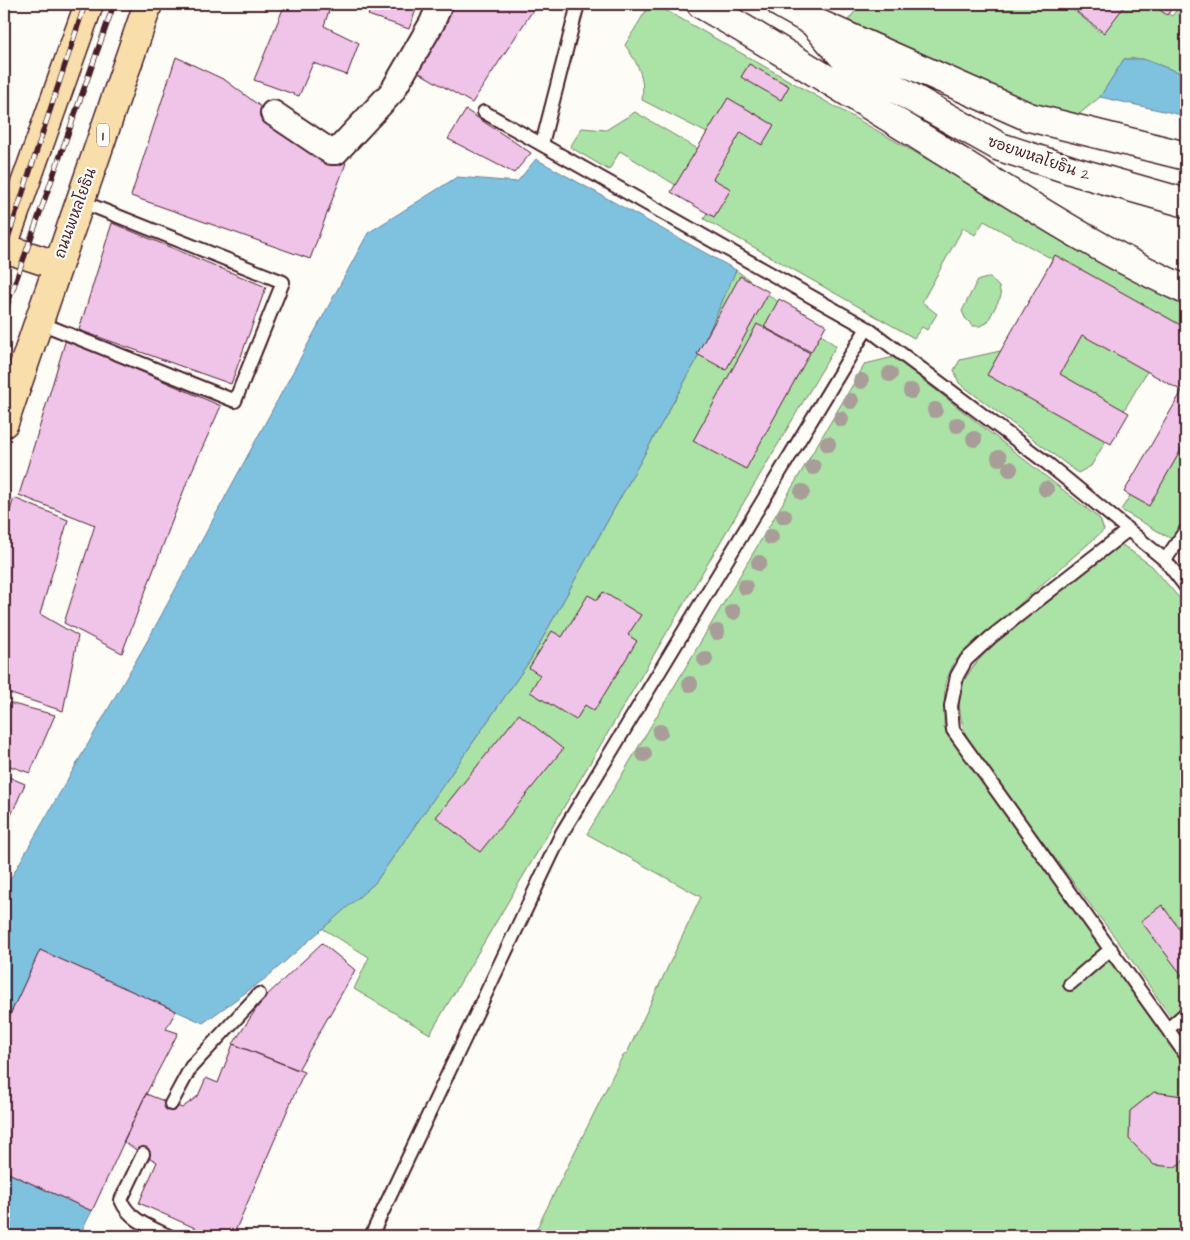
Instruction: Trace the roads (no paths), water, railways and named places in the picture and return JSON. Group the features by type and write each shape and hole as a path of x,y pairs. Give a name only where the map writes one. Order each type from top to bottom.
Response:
{"main road":[{"path":"4,243 89,4"},
{"name":"ถนนพหลโยธิน","path":"4,423 56,265 148,4"},
{"path":"4,248 56,265"}],"street":[{"path":"273,113 332,152 336,152 392,92 432,23 440,4"},
{"name":"ซอยพหลโยธิน 2","path":"701,4 790,55 848,62"},
{"name":"ซอยพหลโยธิน 2","path":"781,4 813,22 848,62 1000,147 1077,172 1186,202"},
{"path":"813,22 1029,117 1186,156"},
{"path":"790,55 1015,196 1142,271 1186,290"}],"lane":[{"path":"542,144 578,4"},
{"path":"484,112 867,328 1048,464 1165,560 1186,588"},
{"path":"38,322 235,400 283,282 80,201"},
{"path":"371,1236 562,833 867,328"},
{"path":"1128,530 991,637 966,660 957,676 951,706 953,730 1112,949 1186,1055"},
{"path":"1165,560 1186,530"},
{"path":"1070,984 1112,949"},
{"path":"171,1104 191,1067 259,994"},
{"path":"1168,1029 1186,1013"},
{"path":"143,1154 121,1200 125,1210 141,1223 169,1236"}],"water":[{"path":"1124,59 1143,59 1186,75 1186,116 1100,97"},
{"path":"536,159 736,270 695,363 531,659 375,883 266,978 203,1023 40,950 4,1028 4,890 149,638 368,233 457,177 517,182"},
{"path":"4,1171 92,1211 79,1236 4,1236"}],"railway":[{"path":"4,250 85,4"},
{"path":"4,314 114,4"}]}
